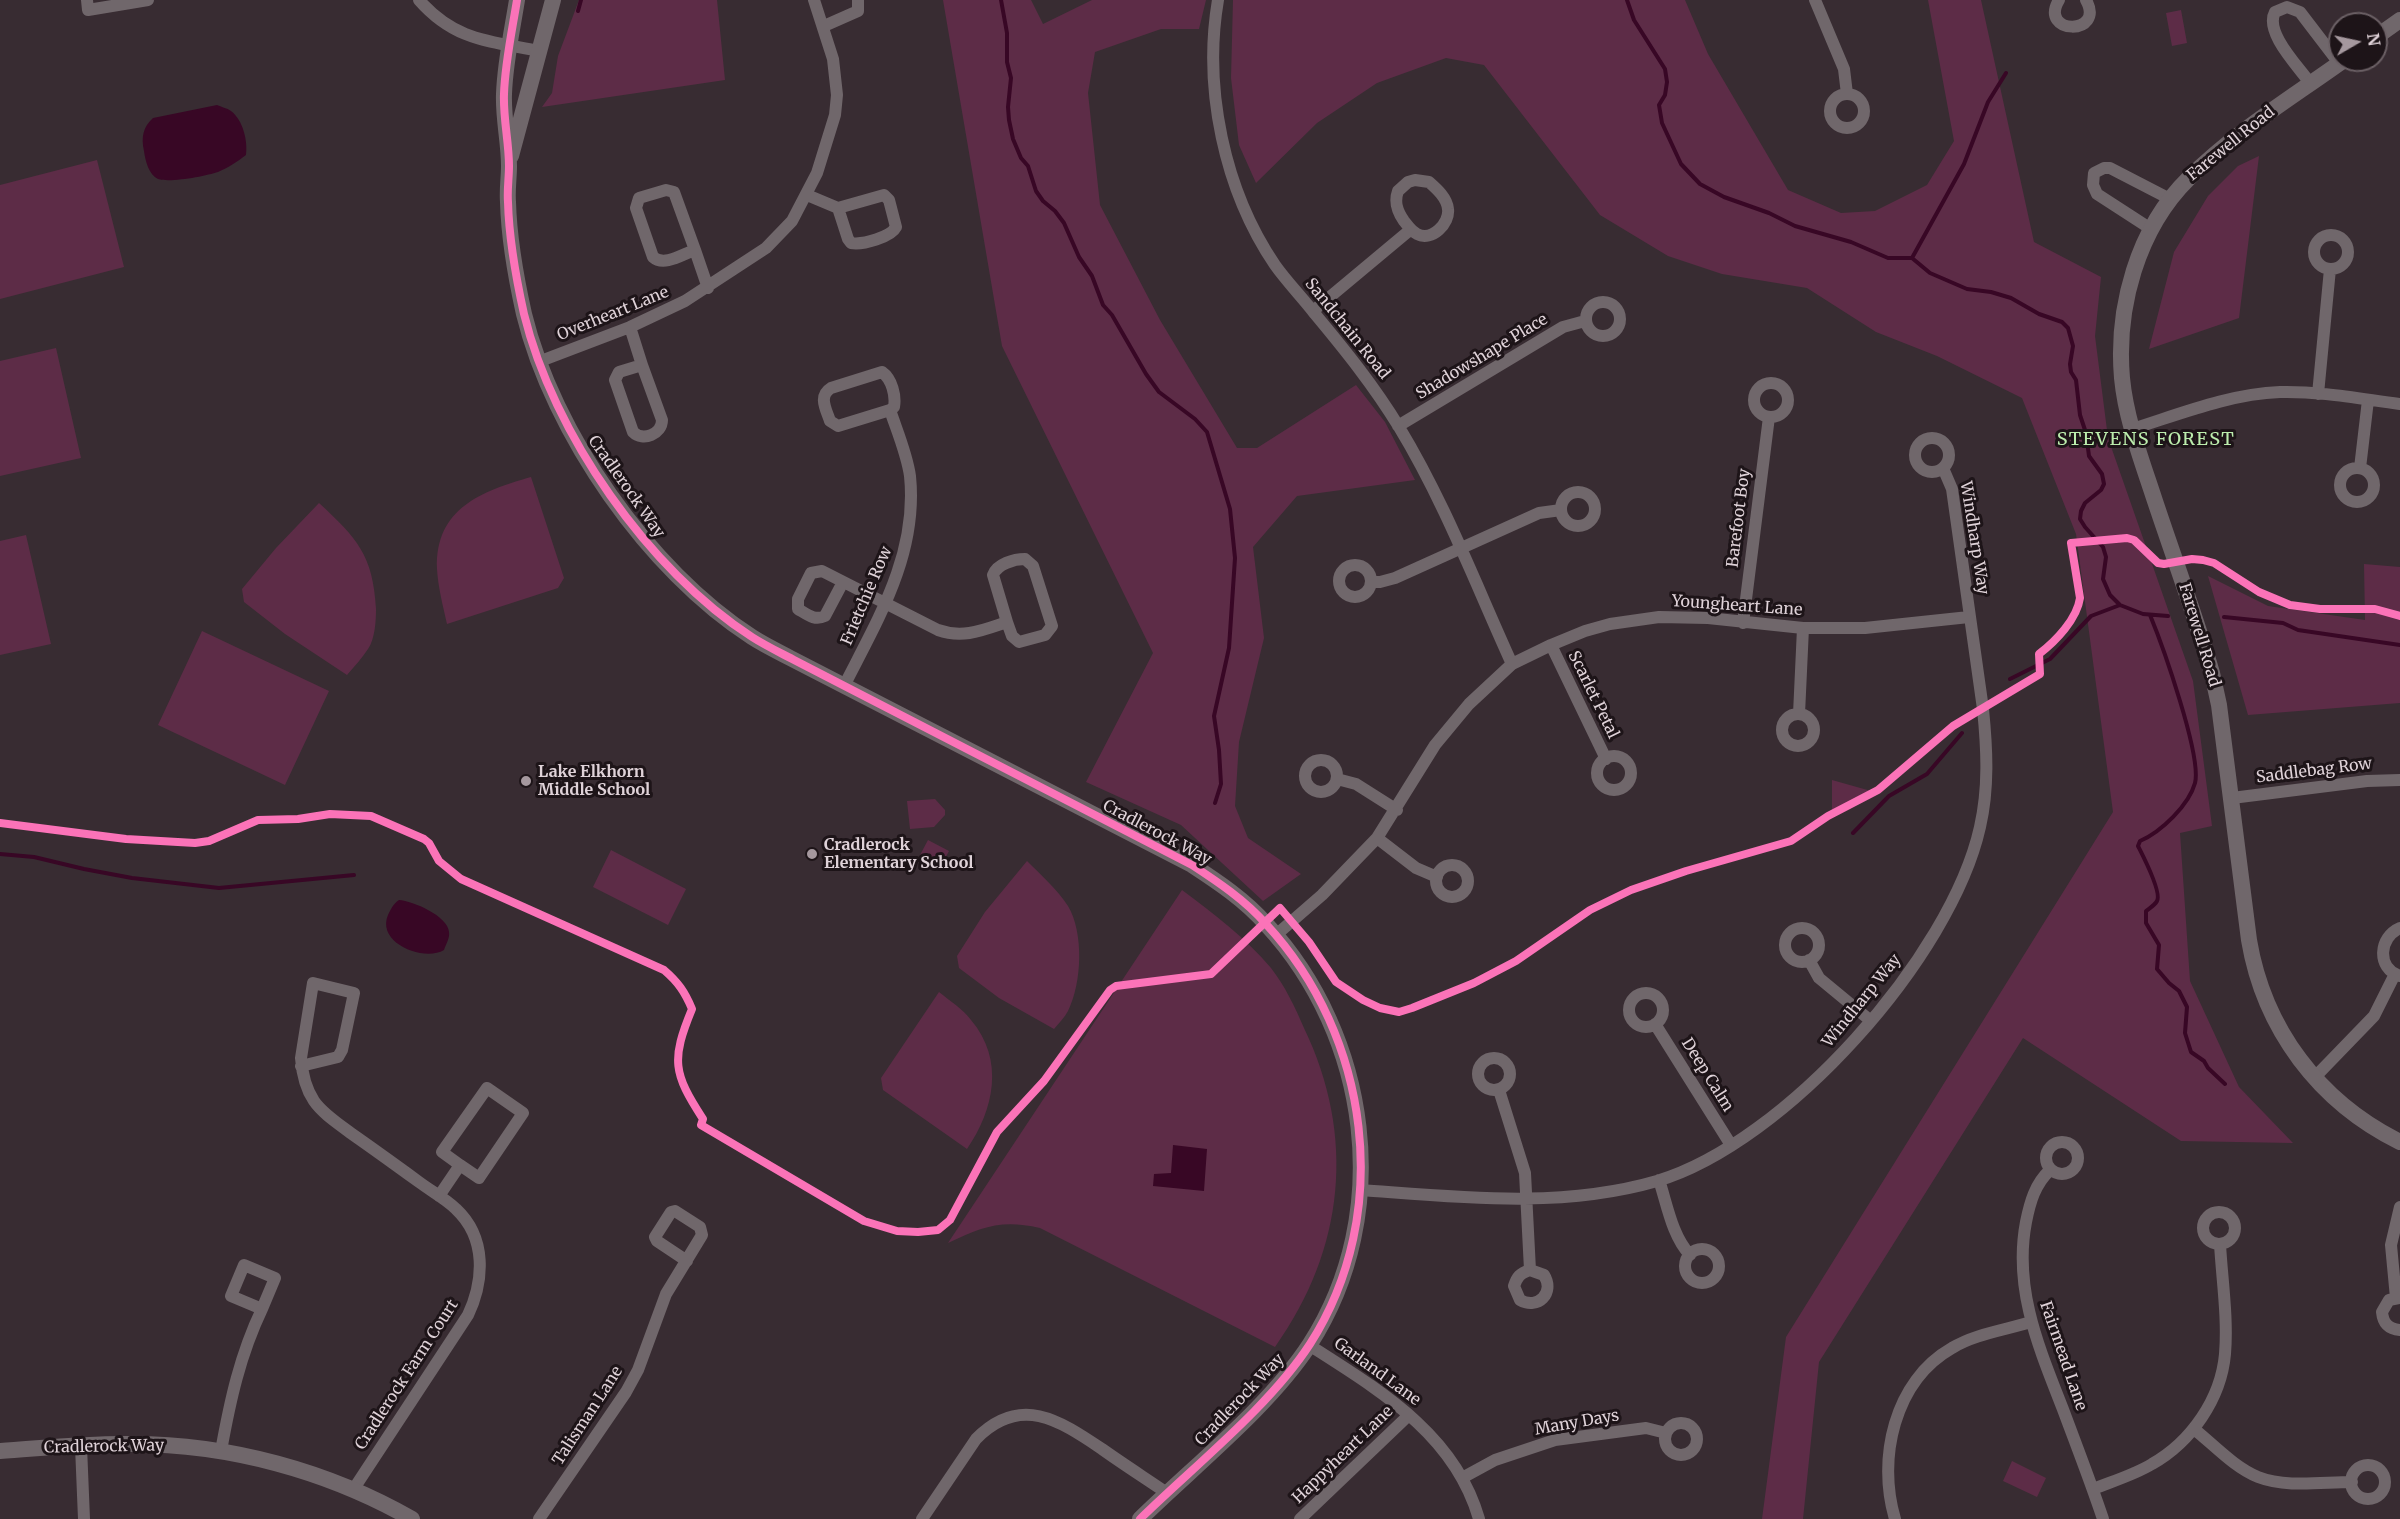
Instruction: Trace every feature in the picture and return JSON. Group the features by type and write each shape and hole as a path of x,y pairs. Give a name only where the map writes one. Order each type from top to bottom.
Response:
{"street":[{"path":"87,0 88,10 148,0"},
{"path":"418,0 433,16 460,33 477,39 540,51"},
{"path":"509,165 504,93 517,0"},
{"path":"509,165 553,0"},
{"name":"Overheart Lane","path":"538,362 630,327 708,288 766,248 792,221 818,173 836,115 836,76 824,26 814,0"},
{"path":"824,26 858,11 858,0"},
{"name":"Sandchain Road","path":"1218,0 1214,30 1215,84 1222,136 1237,189 1274,264 1373,387 1420,463 1512,664"},
{"path":"1815,0 1844,69 1847,94"},
{"path":"2059,0 2055,9 2058,20 2066,27 2072,28 2086,20 2089,9 2086,0"},
{"path":"2310,83 2274,34 2272,23 2275,12 2287,7 2300,12 2328,45"},
{"name":"Farewell Road","path":"2328,71 2214,154 2187,178 2170,199 2151,229 2130,283 2122,330 2122,379 2132,429 2212,673 2219,705 2254,966 2276,1021 2298,1058 2336,1100 2356,1117 2400,1142"},
{"name":"Cradlerock Way","path":"509,165 508,202 514,259 538,362 564,418 603,484 653,549 693,590 752,636 844,686 1192,865 1236,896 1275,935 1291,955 1320,1002 1343,1053 1357,1107 1361,1160 1361,1190 1340,1284 1309,1344 1256,1408 1140,1519"},
{"path":"2151,229 2097,194 2093,185 2094,173 2110,168 2170,199"},
{"path":"1424,180 1435,187 1444,198 1448,216 1442,227 1434,233 1420,236 1410,230 1396,208 1396,195 1398,190 1408,182 1424,180"},
{"path":"695,250 666,261 653,257 636,208 639,198 666,190 674,192 695,250 708,288"},
{"path":"807,195 838,208 884,195 889,200 896,226 891,233 860,243 851,243 838,208"},
{"path":"1312,311 1410,230"},
{"path":"2318,394 2330,270"},
{"name":"Shadowshape Place","path":"1398,426 1563,327 1585,321"},
{"path":"630,327 662,420 659,431 643,437 633,432 615,380 619,372 642,365"},
{"name":"Frietchie Row","path":"882,372 888,378 895,399 894,407 890,410 838,426 830,421 823,396 831,388 882,372"},
{"path":"2132,429 2234,398 2280,392 2400,404"},
{"path":"2360,468 2368,400"},
{"name":"Frietchie Row","path":"844,686 885,604 905,552 911,509 909,473 890,410"},
{"name":"Barefoot Boy","path":"1743,623 1769,417"},
{"name":"Windharp Way","path":"1361,1190 1472,1198 1528,1198 1627,1189 1659,1180 1687,1169 1731,1145 1794,1099 1871,1021 1918,958 1939,924 1956,892 1980,828 1987,771 1986,740 1952,489 1943,468"},
{"path":"1371,582 1395,578 1539,513 1561,510"},
{"path":"1025,559 1033,566 1052,626 1045,635 1019,642 1012,636 1007,622 993,575 1000,566 1025,559"},
{"path":"843,582 949,634 978,632 1007,622"},
{"name":"Youngheart Lane","path":"1275,935 1322,895 1377,838 1397,810 1435,745 1481,691 1512,664 1551,645 1585,631 1634,620 1683,617 1803,628 1865,628 1969,617"},
{"path":"1799,714 1803,628"},
{"name":"Scarlet Petal","path":"1551,645 1606,759"},
{"path":"1337,779 1356,784 1397,810"},
{"name":"Saddlebag Row","path":"2232,798 2367,780 2400,780"},
{"path":"1377,838 1416,868 1437,877"},
{"path":"2315,1077 2374,1016 2398,975 2387,966 2383,949 2389,935 2400,928"},
{"path":"1809,960 1819,978 1871,1021"},
{"name":"Cradlerock Farm Court","path":"301,1066 338,1057 342,1050 354,993 313,983 301,1066 310,1095 325,1113 456,1208 466,1220 477,1244 481,1270 475,1300 468,1315 352,1490"},
{"name":"Deep Calm","path":"1655,1024 1731,1145"},
{"path":"487,1088 523,1113 479,1178 460,1165 442,1152 487,1088"},
{"path":"1499,1090 1522,1160 1528,1198 1530,1270"},
{"path":"439,1196 460,1165"},
{"name":"Fairmead Lane","path":"2050,1170 2034,1191 2023,1236 2021,1256 2023,1278 2031,1322 2103,1519"},
{"path":"1659,1180 1678,1238 1682,1247 1690,1255"},
{"path":"2400,1207 2391,1245 2398,1298 2384,1305 2382,1319 2392,1329 2400,1330"},
{"path":"2093,1489 2152,1464 2170,1452 2194,1430 2217,1387 2225,1354 2220,1244"},
{"name":"Talisman Lane","path":"539,1519 626,1392 638,1370 666,1294 687,1261"},
{"path":"221,1451 233,1385 248,1339 262,1309"},
{"path":"1895,1519 1888,1492 1888,1453 1897,1417 1914,1385 1937,1359 1960,1344 2031,1322"},
{"name":"Garland Lane","path":"1309,1344 1393,1400 1429,1431 1448,1454 1462,1478 1479,1519"},
{"path":"922,1519 984,1430 1010,1416 1027,1414 1064,1424 1167,1493"},
{"name":"Happyheart Lane","path":"1300,1519 1409,1415"},
{"name":"Many Days","path":"1462,1478 1503,1457 1555,1440 1646,1428 1666,1433"},
{"path":"2194,1430 2257,1477 2282,1482 2352,1482"},
{"name":"Cradlerock Way","path":"0,1451 132,1444 171,1445 221,1451 292,1468 381,1502 412,1519"},
{"path":"81,1446 84,1519"}],"shaded area":[{"path":"579,0 717,0 725,80 542,107 552,93 558,56"},
{"path":"943,0 1031,0 1043,24 1092,0 1206,0 1199,29 1161,29 1095,52 1088,93 1100,205 1160,320 1237,448 1257,448 1356,385 1385,422 1415,480 1297,496 1253,547 1264,638 1239,742 1235,806 1248,838 1301,874 1263,901 1181,825 1086,782 1153,653 1002,346"},
{"path":"1233,0 1685,0 1708,54 1788,190 1841,213 1875,211 1927,185 1954,141 1928,0 1981,0 2034,242 2101,277 2095,336 2108,438 2193,681 2212,826 2180,833 2190,981 2239,1087 2293,1143 2181,1141 2023,1038 1819,1362 1803,1519 1762,1519 1786,1337 2113,812 2076,534 2022,398 1937,356 1876,332 1807,288 1722,274 1668,256 1600,215 1484,65 1446,58 1377,83 1317,123 1256,183 1239,145 1231,78"},
{"path":"2181,10 2187,43 2172,46 2166,13"},
{"path":"217,105 231,111 242,125 246,155 212,174 171,180 155,177 148,167 143,146 144,133 150,121 153,118"},
{"path":"2259,156 2239,318 2149,349 2174,252 2208,196 2238,166"},
{"path":"97,160 124,267 0,299 0,185"},
{"path":"56,348 81,458 0,476 0,361"},
{"path":"531,477 564,578 558,588 447,624 437,569 438,548 444,531 465,505 479,496"},
{"path":"319,503 344,527 361,549 367,561 374,590 376,619 372,640 366,652 347,675 285,634 244,602 242,589 276,548"},
{"path":"26,535 51,644 0,655 0,541"},
{"path":"2364,564 2400,567 2400,703 2248,715 2208,576 2268,606 2365,620"},
{"path":"202,631 329,691 285,785 158,725"},
{"path":"1832,780 1871,791 1832,812"},
{"path":"935,799 945,810 945,815 934,827 910,829 907,801"},
{"path":"928,840 949,851 941,866 920,855"},
{"path":"611,850 686,889 668,925 593,887"},
{"path":"1027,861 1064,900 1077,930 1079,958 1073,1000 1064,1018 1054,1029 999,998 959,968 957,956 985,912"},
{"path":"1182,890 1240,936 1276,975 1304,1028 1321,1069 1331,1110 1336,1151 1335,1191 1329,1231 1316,1271 1298,1310 1275,1347 1040,1228 1014,1224 992,1226 948,1243"},
{"path":"399,900 421,906 443,920 449,934 444,950 425,954 404,948 395,942 386,925 390,911"},
{"path":"939,992 971,1020 982,1035 992,1068 989,1102 984,1118 967,1149 883,1090 881,1078"},
{"path":"1173,1145 1207,1149 1204,1191 1153,1186 1154,1174 1171,1173"},
{"path":"2012,1461 2046,1478 2037,1497 2003,1481"}],"waterway":[{"path":"578,11 581,0"},
{"path":"1001,0 1007,33 1007,62 1011,78 1009,120 1013,139 1021,158 1028,166 1036,191 1064,223 1079,257 1092,276 1103,305 1112,315 1146,374 1159,392 1195,419 1207,432 1230,509 1235,558 1229,648 1214,716 1221,784 1215,803"},
{"path":"1627,0 1634,20 1665,69 1667,82 1665,95 1659,105 1662,123 1681,164 1700,184 1724,197 1769,213 1795,226 1851,242 1888,258 1912,258 1930,273 1967,289 1991,292 2011,298 2039,314 2062,322 2068,328 2073,346 2071,372 2076,380 2080,415 2086,433 2089,456 2102,474 2104,484 2101,490 2085,503 2080,519 2103,547 2106,557 2103,579 2110,595 2120,605 2143,614 2168,616"},
{"path":"1912,258 1964,164 1988,102 2006,73"},
{"path":"2010,679 2050,659 2091,616 2120,605"},
{"path":"2150,615 2180,700 2196,769 2195,783 2187,800 2173,817 2157,831 2140,841 2138,846 2158,896 2157,901 2146,911 2146,923 2159,945 2157,969 2179,991 2187,1007 2185,1033 2191,1052 2204,1061 2225,1084"},
{"path":"2224,617 2283,623 2298,630 2400,645"},
{"path":"1853,833 1889,796 1927,774 1962,733"},
{"path":"0,854 34,857 132,878 219,888 354,875"}],"cycle path":[{"path":"517,0 507,59 504,103 509,157 510,230 524,314 538,359 557,405 610,495 642,537 677,575 714,609 757,640 1192,865 1221,885 1240,899 1266,924 1301,969 1329,1018 1348,1072 1358,1127 1360,1183 1353,1239 1336,1293 1310,1344 1274,1390 1230,1435 1140,1519"},
{"path":"0,823 126,839 195,843 209,841 258,820 298,819 330,814 371,816 424,839 429,843 439,861 461,879 664,970 673,979 684,992 692,1009 681,1041 678,1066 686,1090 703,1119 701,1125 864,1221 897,1231 918,1232 938,1230 950,1220 997,1132 1044,1081 1110,990 1116,986 1211,974 1280,908 1309,942 1336,982 1363,1000 1380,1008 1399,1012 1474,983 1516,961 1590,910 1631,890 1686,871 1791,841 1828,816 1878,790 1953,726 2040,674 2039,654 2065,629 2075,614 2080,598 2071,543 2127,538 2134,540 2158,563 2192,559 2214,563 2259,592 2290,605 2320,609 2375,609 2400,616"}],"place":[{"name":"Lake Elkhorn Middle School","path":"526,781"},
{"name":"Cradlerock Elementary School","path":"812,854"}],"district":[{"name":"STEVENS FOREST","path":"2146,440"}]}
